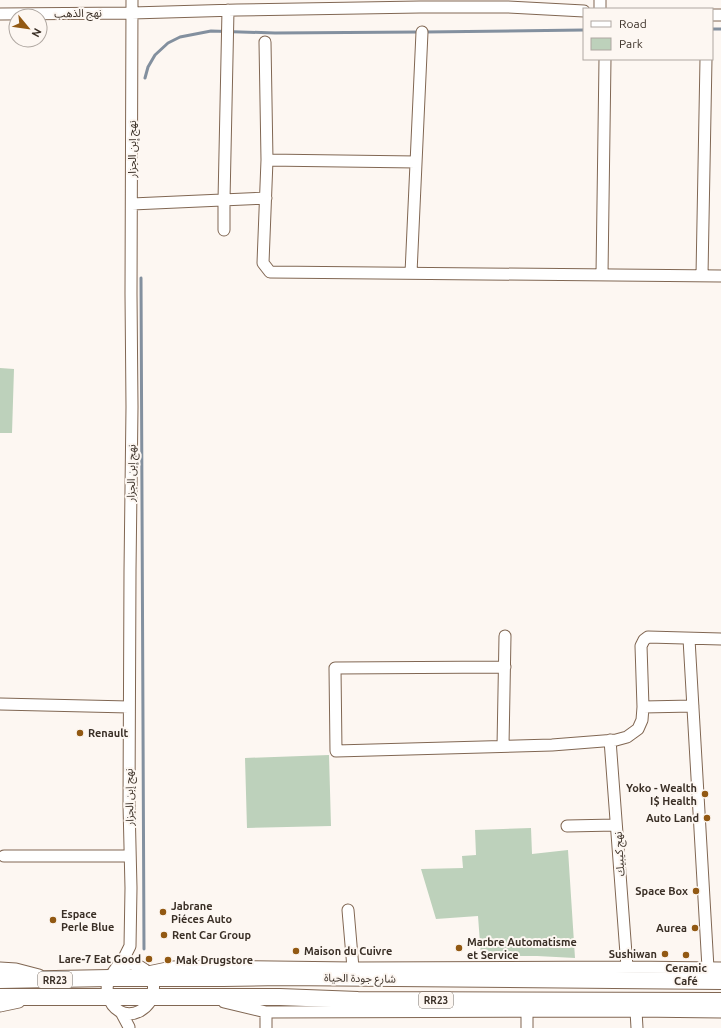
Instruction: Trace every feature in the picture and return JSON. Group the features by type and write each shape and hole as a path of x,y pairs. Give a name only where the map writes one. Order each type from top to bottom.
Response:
{"highway":[{"name":"شارع جودة الحياة","path":"0,980 51,980 147,972 223,978 281,977 721,981"},
{"name":"شارع جودة الحياة","path":"0,998 280,997 365,1000 721,1001"}],"street":[{"name":"نهج إبن الجزار","path":"130,946 131,888 129,707 132,414 132,0"},
{"name":"نهج الذهب","path":"0,14 420,7 501,7 583,11"},
{"path":"224,230 228,10"},
{"path":"411,273 422,32"},
{"path":"265,42 267,160 263,262 270,272 721,276"},
{"path":"602,274 605,60"},
{"path":"702,275 706,60"},
{"path":"267,160 416,162"},
{"path":"132,204 266,198"},
{"path":"503,746 505,636"},
{"path":"505,667 335,668 336,751 552,744 610,740 627,737 638,729 642,720 644,707 641,646 644,640 648,637 721,639"},
{"path":"689,639 708,968"},
{"path":"0,704 129,707"},
{"path":"644,707 693,706"},
{"name":"نهج كيبيك","path":"610,740 627,967"},
{"path":"567,826 616,825"},
{"path":"4,856 130,856"},
{"path":"348,910 353,968"},
{"path":"130,946 147,972 153,987 152,997 148,1004 136,1013 126,1014 115,1009 108,998 107,987 112,974 130,946"},
{"path":"147,972 172,967 206,966 353,968 721,968"},
{"path":"0,968 16,969 36,974 51,980"},
{"path":"204,997 266,1012 721,1012"},
{"path":"0,1006 36,998"},
{"path":"636,1011 637,1028"},
{"path":"121,1012 129,1028"},
{"path":"266,1012 266,1028"},
{"path":"526,1028 527,1012"},
{"path":"129,1028 136,1013"}],"green space":[{"path":"0,368 14,369 12,433 0,433"},
{"path":"329,755 331,826 247,828 245,758"},
{"path":"531,828 532,854 568,850 575,958 481,956 478,916 436,919 421,869 463,868 462,856 476,855 475,830"}],"waterway":[{"path":"713,29 721,29"},
{"path":"425,32 583,30"},
{"path":"145,78 148,67 155,55 168,43 180,37 211,31 275,33 419,32"},
{"path":"141,278 144,949"}],"place":[{"name":"Renault","path":"80,733"},
{"name":"Yoko - Wealth I$ Health","path":"705,794"},
{"name":"Auto Land","path":"707,818"},
{"name":"Space Box","path":"696,891"},
{"name":"Jabrane Piéces Auto","path":"163,912"},
{"name":"Espace Perle Blue","path":"53,920"},
{"name":"Aurea","path":"695,928"},
{"name":"Rent Car Group","path":"164,935"},
{"name":"Marbre Automatisme et Service","path":"459,948"},
{"name":"Maison du Cuivre","path":"296,951"},
{"name":"Sushiwan","path":"665,954"},
{"name":"Ceramic Café","path":"686,955"},
{"name":"Lare-7 Eat Good","path":"149,959"},
{"name":"Mak Drugstore","path":"168,960"}]}
